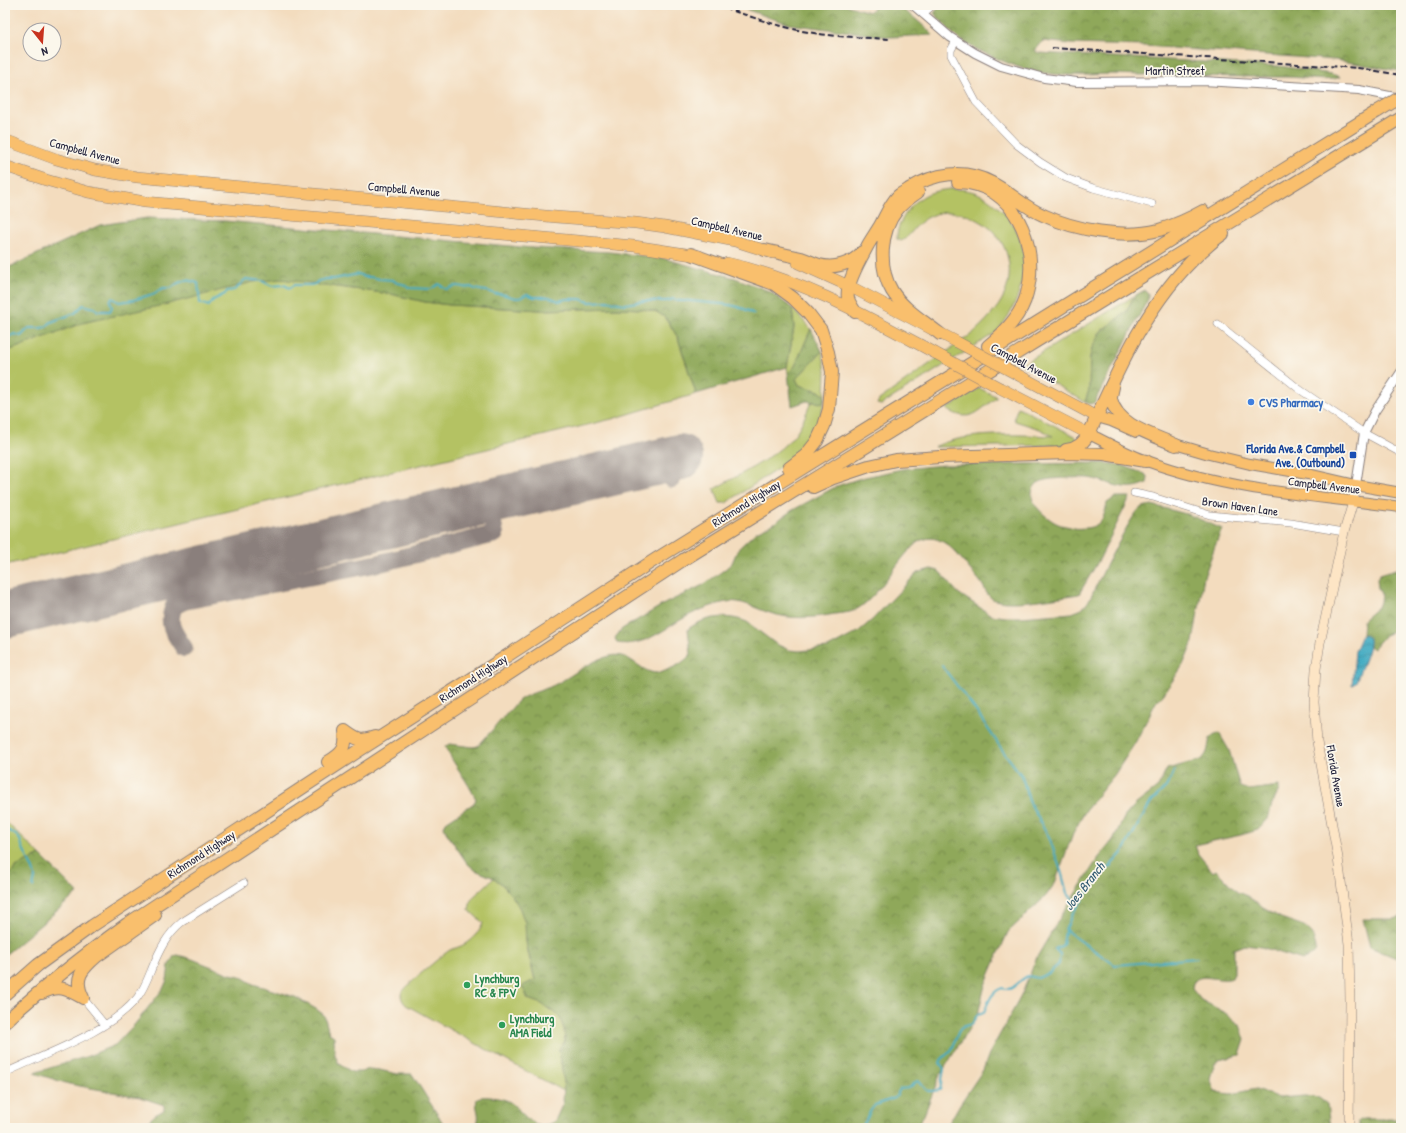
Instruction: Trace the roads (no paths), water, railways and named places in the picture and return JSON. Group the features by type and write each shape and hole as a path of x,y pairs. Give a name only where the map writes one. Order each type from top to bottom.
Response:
{"highway":[{"path":"951,376 1401,98"},
{"path":"727,533 1194,244 1401,118"},
{"name":"Campbell Avenue","path":"5,140 56,159 95,170 137,177 636,223 666,227 736,241 765,250 808,267 849,286 1097,417"},
{"name":"Campbell Avenue","path":"5,166 88,192 145,202 634,246 691,254 741,266 778,277 816,292 1089,434"},
{"path":"855,312 848,298 849,286 859,262 887,211 898,196 919,182 935,176 956,174 977,176 992,183 1043,215 1067,225 1088,230 1112,233 1157,230 1178,224 1249,185 1284,169"},
{"path":"1019,454 1069,450 1078,447 1089,434 1137,334 1165,291 1188,263 1218,236 1306,176"},
{"path":"940,334 907,308 892,291 887,281 882,250 886,231 896,210 909,199 925,188 945,182 965,182 982,187 998,196 1013,210 1024,231 1030,253 1031,273 1027,294 1020,311 1007,329 951,376"},
{"path":"765,250 801,258 820,265 831,267 856,259 869,244"},
{"path":"691,254 774,284 793,298 808,313 821,330 828,352 832,372 830,409 817,441 806,455 772,479 753,498"},
{"name":"Richmond Highway","path":"5,994 63,946 183,866 572,613 753,498 951,376"},
{"path":"1115,378 1111,398 1115,408 1123,420 1176,445"},
{"path":"727,533 780,507 810,489 833,478 869,466 896,460 1019,454 1104,454 1146,461"},
{"name":"Richmond Highway","path":"7,1020 91,950 133,920 683,560 727,533"},
{"path":"183,866 194,853 341,753 346,745 345,731 357,739 364,741 386,734"},
{"path":"83,998 79,990 78,982 83,970 92,960 251,848 261,836"},
{"path":"7,1020 35,998 52,989 64,988 83,998"}],"main road":[{"name":"Campbell Avenue","path":"1097,417 1176,445 1244,462 1401,493"},
{"name":"Campbell Avenue","path":"1089,434 1146,461 1244,487 1401,507"},
{"name":"Florida Avenue","path":"1349,1124 1350,1001 1348,944 1338,858 1317,742 1314,702 1316,669 1320,643 1344,532 1353,502 1356,485"}],"street":[{"name":"Martin Street","path":"913,5 956,41 975,53 1001,66 1021,73 1044,78 1076,82 1210,82 1359,90 1401,98"},
{"path":"923,14 933,5"},
{"path":"956,41 951,50 951,55 976,102 1016,144 1040,162 1066,178 1119,196 1152,204"},
{"path":"1218,324 1299,389 1364,433 1401,454"},
{"path":"1364,433 1375,411 1401,372"},
{"name":"Florida Avenue","path":"1356,485 1364,433"},
{"name":"Brown Haven Lane","path":"1134,493 1153,497 1210,515 1291,523 1344,532"},
{"path":"5,1073 79,1039 105,1025 129,1007 138,998 144,988 156,958 174,929 182,922 244,883"},
{"path":"83,998 105,1025"}],"water":[{"path":"1362,635 1369,638 1368,648 1356,682 1352,685 1355,651"}],"waterway":[{"path":"5,339 14,334 21,336 29,328 46,327 51,322 75,313 83,305 95,308 98,311 110,311 112,307 110,301 113,298 119,302 133,300 153,294 163,288 171,288 178,283 187,280 198,283 200,303 209,306 213,300 225,294 227,291 236,289 246,279 262,281 272,286 284,285 290,288 294,285 311,285 326,279 359,274 364,277 393,280 410,288 431,289 439,284 445,289 454,286 471,287 477,290 515,298 521,298 527,294 534,297 549,297 559,301 566,299 580,299 590,302 607,301 625,304 643,301 667,301 673,299 680,301 732,305 754,314"},
{"path":"942,666 1022,776 1029,801 1050,840 1067,893 1077,904 1075,907"},
{"name":"Joes Branch","path":"862,1128 875,1105 895,1098 900,1089 909,1088 917,1081 929,1091 940,1090 944,1069 940,1063 941,1060 952,1049 962,1027 972,1024 978,1014 984,1012 993,994 999,989 1010,989 1028,976 1038,978 1049,973 1059,964 1060,954 1055,949 1063,945 1065,931 1072,914 1094,884 1122,853 1151,802 1166,787 1175,770"},
{"path":"5,829 13,833 20,840 34,872 35,878 33,887"},
{"path":"1065,930 1115,965 1197,958"}],"railway":[{"path":"716,5 788,28 821,34 890,39"},
{"path":"1052,48 1358,68 1401,75"}],"place":[{"name":"CVS Pharmacy","path":"1251,402"},
{"name":"Florida Ave.& Campbell Ave. (Outbound)","path":"1353,455"},
{"name":"Lynchburg RC & FPV","path":"467,985"},
{"name":"Lynchburg AMA Field","path":"502,1025"}]}
